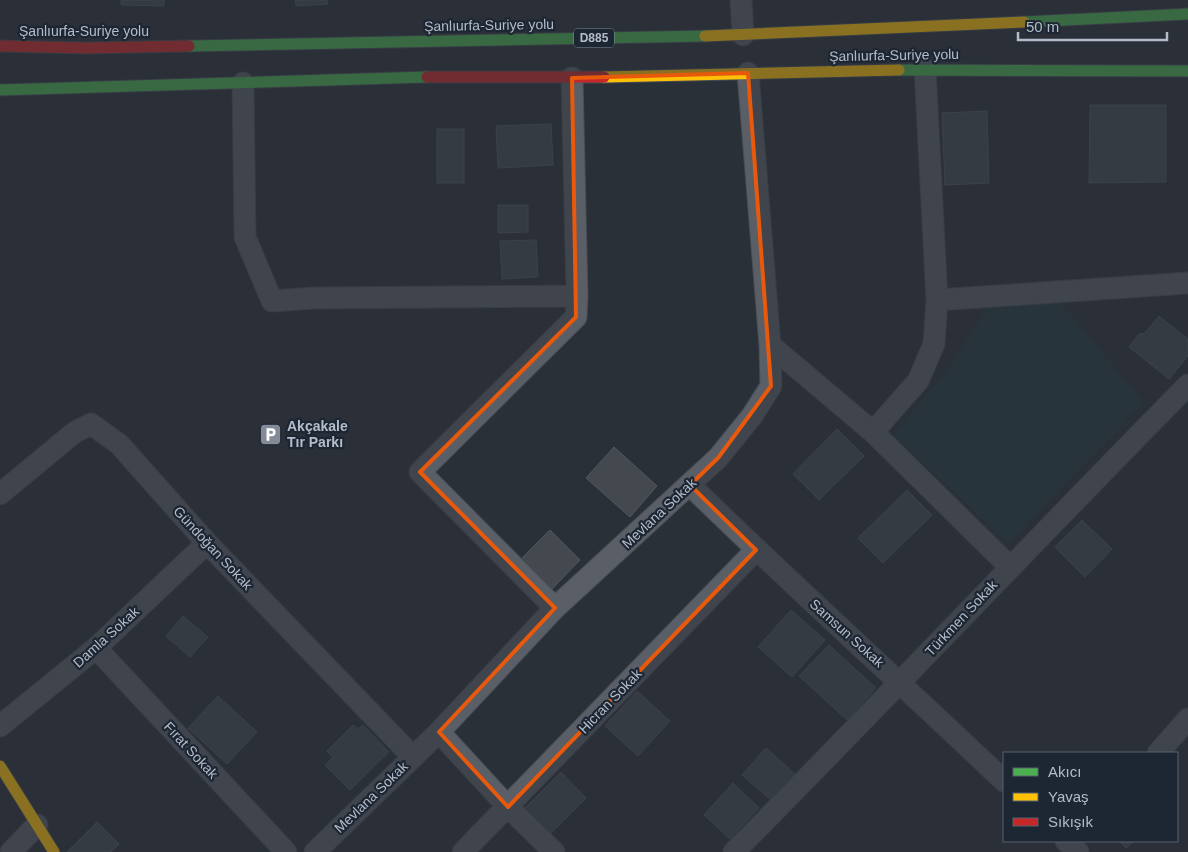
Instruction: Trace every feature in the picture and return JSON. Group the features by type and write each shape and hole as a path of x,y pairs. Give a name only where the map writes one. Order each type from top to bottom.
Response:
{"main road":[{"name":"Şanlıurfa-Suriye yolu","path":"0,46 86,48 743,35 1188,14"},
{"name":"Şanlıurfa-Suriye yolu","path":"0,90 412,78 572,78 925,68 1188,71"},
{"path":"0,766 54,852"}],"street":[{"path":"741,0 743,35"},
{"path":"873,432 918,381 934,344 938,300 925,68"},
{"name":"Mevlana Sokak","path":"315,852 439,732 555,608 718,458 746,423 771,386 770,345 748,73"},
{"path":"555,608 420,472 576,317 572,78"},
{"path":"243,83 245,237 272,301 314,298 577,296"},
{"path":"938,300 1188,283"},
{"path":"770,345 873,432 1009,566"},
{"name":"Türkmen Sokak","path":"734,852 902,683 1009,566 1188,385"},
{"name":"Gündoğan Sokak","path":"0,494 75,432 91,424 119,444 207,543 413,757"},
{"name":"Samsun Sokak","path":"690,485 756,550 902,683 1003,781"},
{"name":"Damla Sokak","path":"0,726 96,648 207,543"},
{"name":"Hicran Sokak","path":"462,852 508,807 756,550"},
{"name":"Fırat Sokak","path":"96,648 286,852"},
{"path":"1159,752 1186,725"},
{"path":"439,732 508,807 554,852"},
{"path":"11,852 37,825"}],"highlighted area":[{"path":"748,73 771,386 718,458 690,485 756,550 508,807 439,732 555,608 420,472 576,317 572,78"}],"green space":[{"path":"1061,303 1144,403 1008,543 893,435 949,367 987,308"}],"building":[{"path":"121,0 164,0 164,6 121,5"},
{"path":"295,0 327,0 328,4 296,6"},
{"path":"1090,105 1166,105 1166,182 1089,183"},
{"path":"987,111 989,183 945,185 942,113"},
{"path":"551,124 553,165 498,168 496,126"},
{"path":"437,129 464,129 464,183 437,183"},
{"path":"498,205 528,205 528,232 498,233"},
{"path":"536,240 538,277 502,279 500,241"},
{"path":"1159,316 1188,339 1188,356 1169,379 1129,347 1139,334 1145,333"},
{"path":"837,429 864,456 819,500 793,474"},
{"path":"614,447 657,486 630,517 586,478"},
{"path":"907,490 932,515 883,563 858,538"},
{"path":"1082,520 1112,549 1085,577 1055,547"},
{"path":"550,530 580,560 552,589 521,559"},
{"path":"791,610 825,640 792,677 758,647"},
{"path":"183,616 208,637 190,657 166,636"},
{"path":"829,645 876,688 847,720 799,676"},
{"path":"637,691 670,721 638,756 605,726"},
{"path":"218,696 257,732 227,764 188,728"},
{"path":"353,725 358,729 363,725 389,752 350,790 325,765 333,757 327,751"},
{"path":"766,748 795,774 771,800 742,775"},
{"path":"561,772 586,798 548,836 523,810"},
{"path":"733,783 759,808 730,839 704,815"},
{"path":"97,822 119,844 111,852 67,852"},
{"path":"1120,842 1133,842 1126,848"}],"traffic: fast":[{"path":"1024,22 1188,14"},
{"path":"189,46 705,36"},
{"path":"899,70 1188,71"},
{"path":"0,90 427,77"}],"traffic: slow":[{"path":"705,36 1024,22"},
{"path":"604,77 899,70"},
{"path":"0,766 54,852"}],"traffic: jam":[{"path":"0,46 86,48 189,46"},
{"path":"427,77 604,77"}],"place":[{"name":"Akçakale Tır Parkı","path":"271,434"}]}
